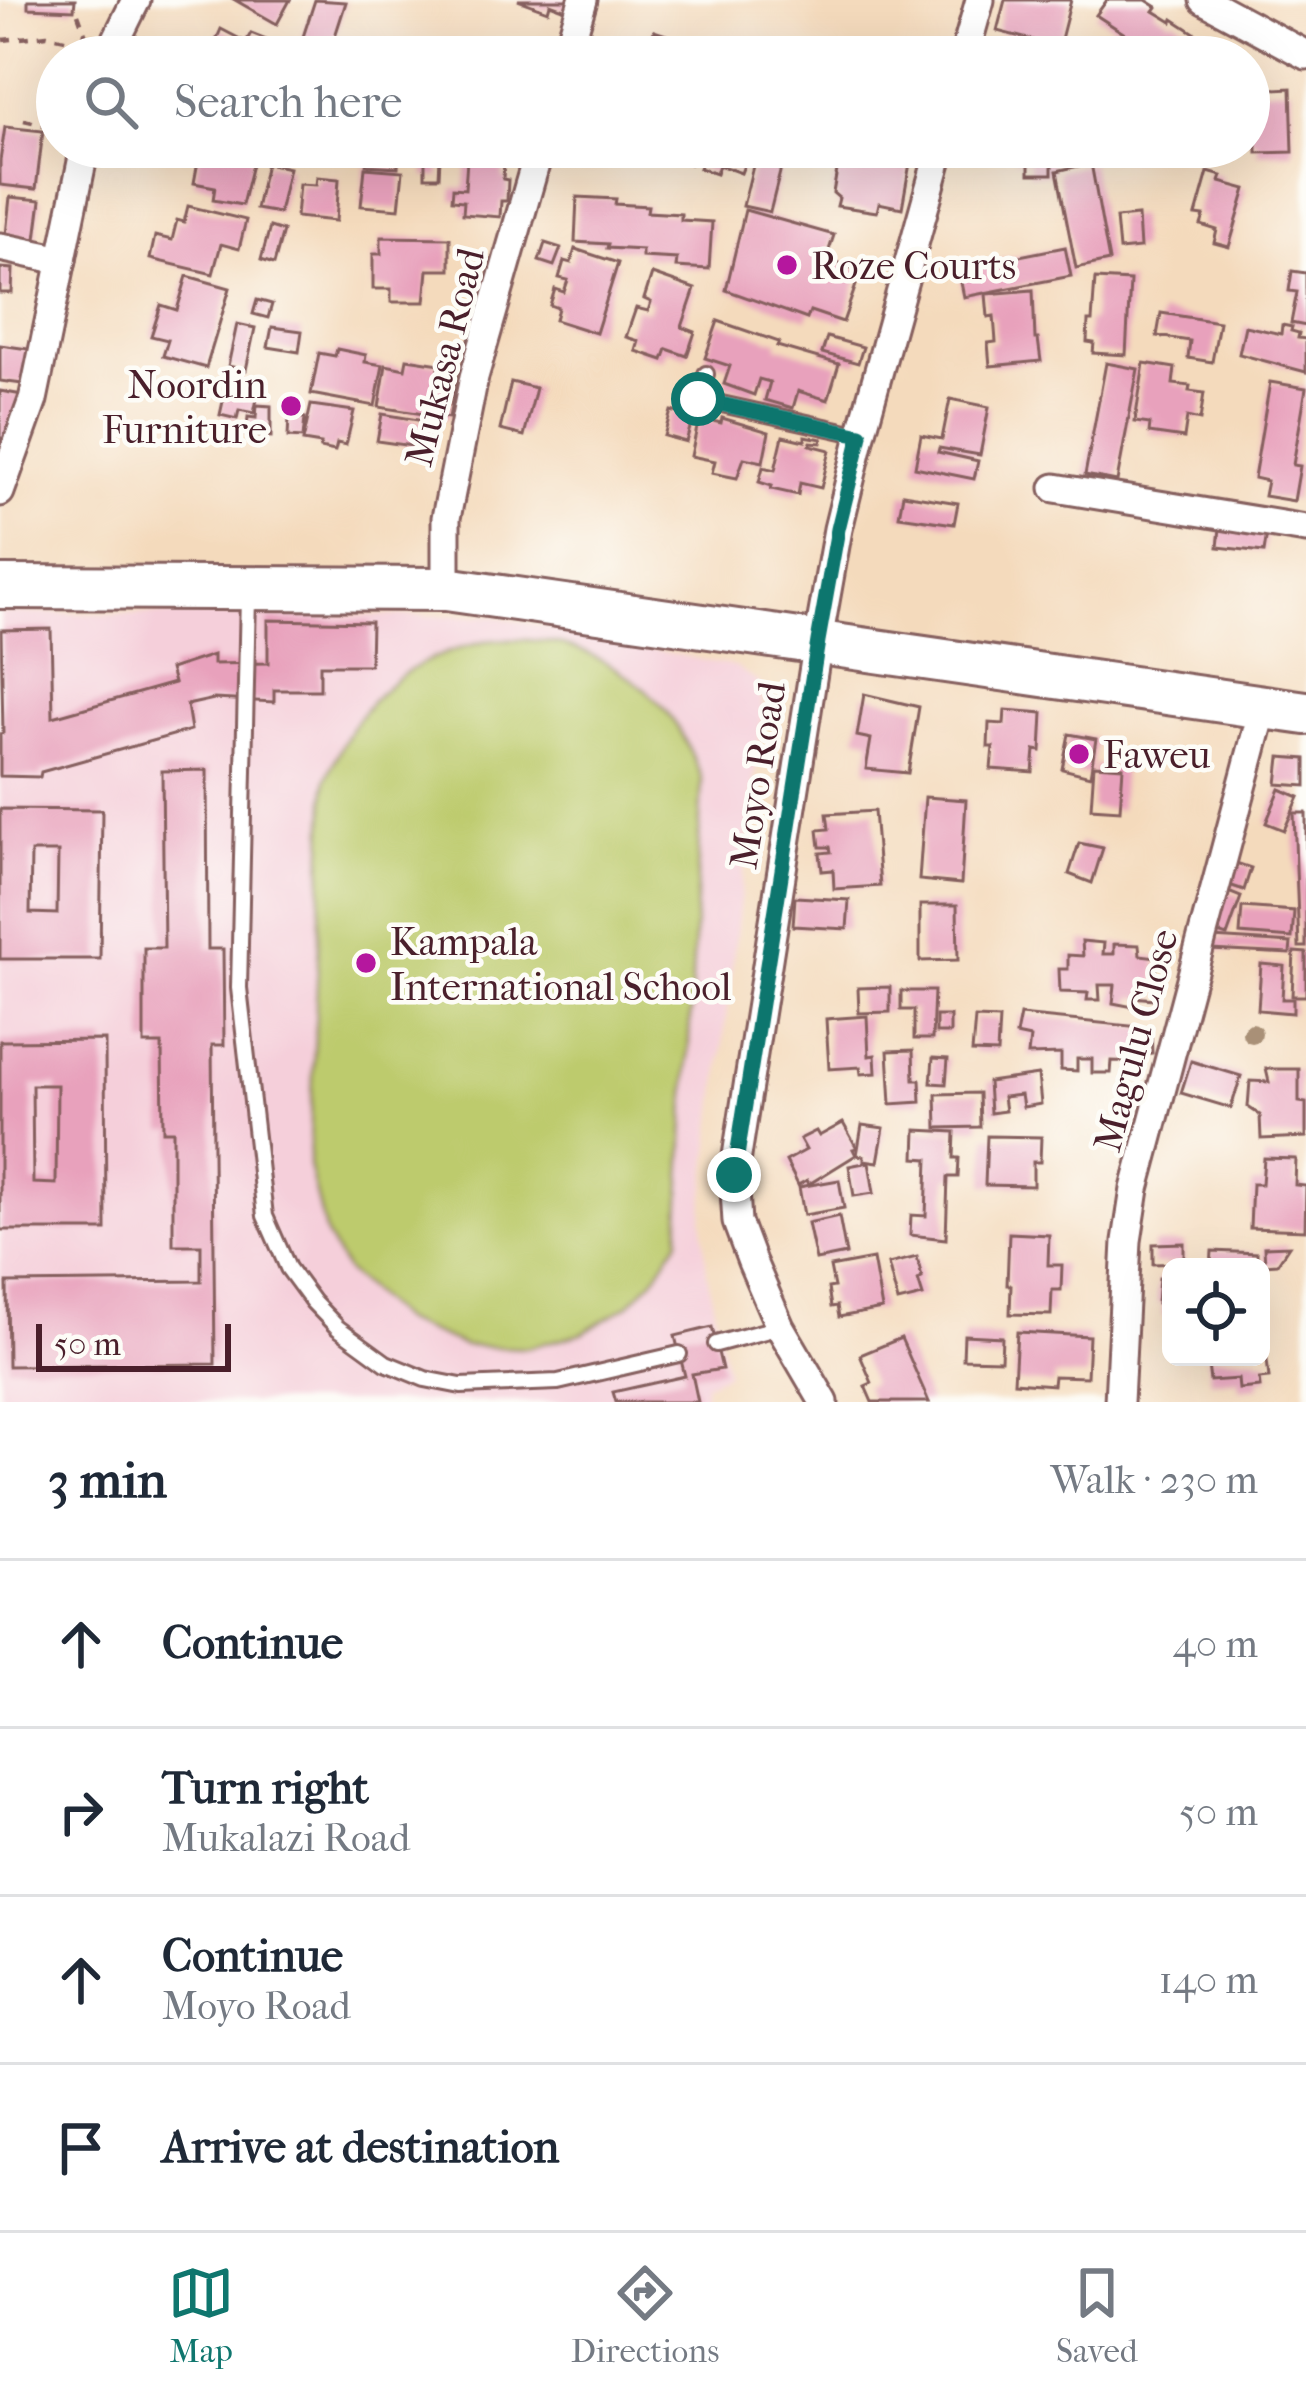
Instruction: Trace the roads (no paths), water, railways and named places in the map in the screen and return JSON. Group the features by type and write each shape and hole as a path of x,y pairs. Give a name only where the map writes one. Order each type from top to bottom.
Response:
{"main road":[{"path":"0,587 446,589 1306,713"}],"street":[{"path":"111,36 136,0"},
{"path":"572,36 583,0"},
{"path":"970,36 980,0"},
{"path":"1204,0 1306,55"},
{"path":"0,491 7,455 33,400 81,168"},
{"name":"Mukasa Road","path":"446,589 446,518 474,377 534,168"},
{"name":"Moyo Road","path":"824,1402 780,1327 737,1222 734,1175 838,529 935,168"},
{"path":"0,247 62,260"},
{"path":"1054,488 1306,529"},
{"name":"Magulu Close","path":"1119,1402 1127,1241 1135,1189 1264,705"}],"lane":[{"path":"706,374 698,399 861,435"},
{"path":"248,589 239,988 265,1216 288,1268 338,1328 386,1363 425,1379 461,1386 558,1382 679,1354"},
{"path":"716,1344 780,1327"}],"place":[{"name":"Roze Courts","path":"787,265"},
{"name":"Noordin Furniture","path":"291,406"},
{"name":"Faweu","path":"1079,754"},
{"name":"Kampala International School","path":"366,963"}]}
